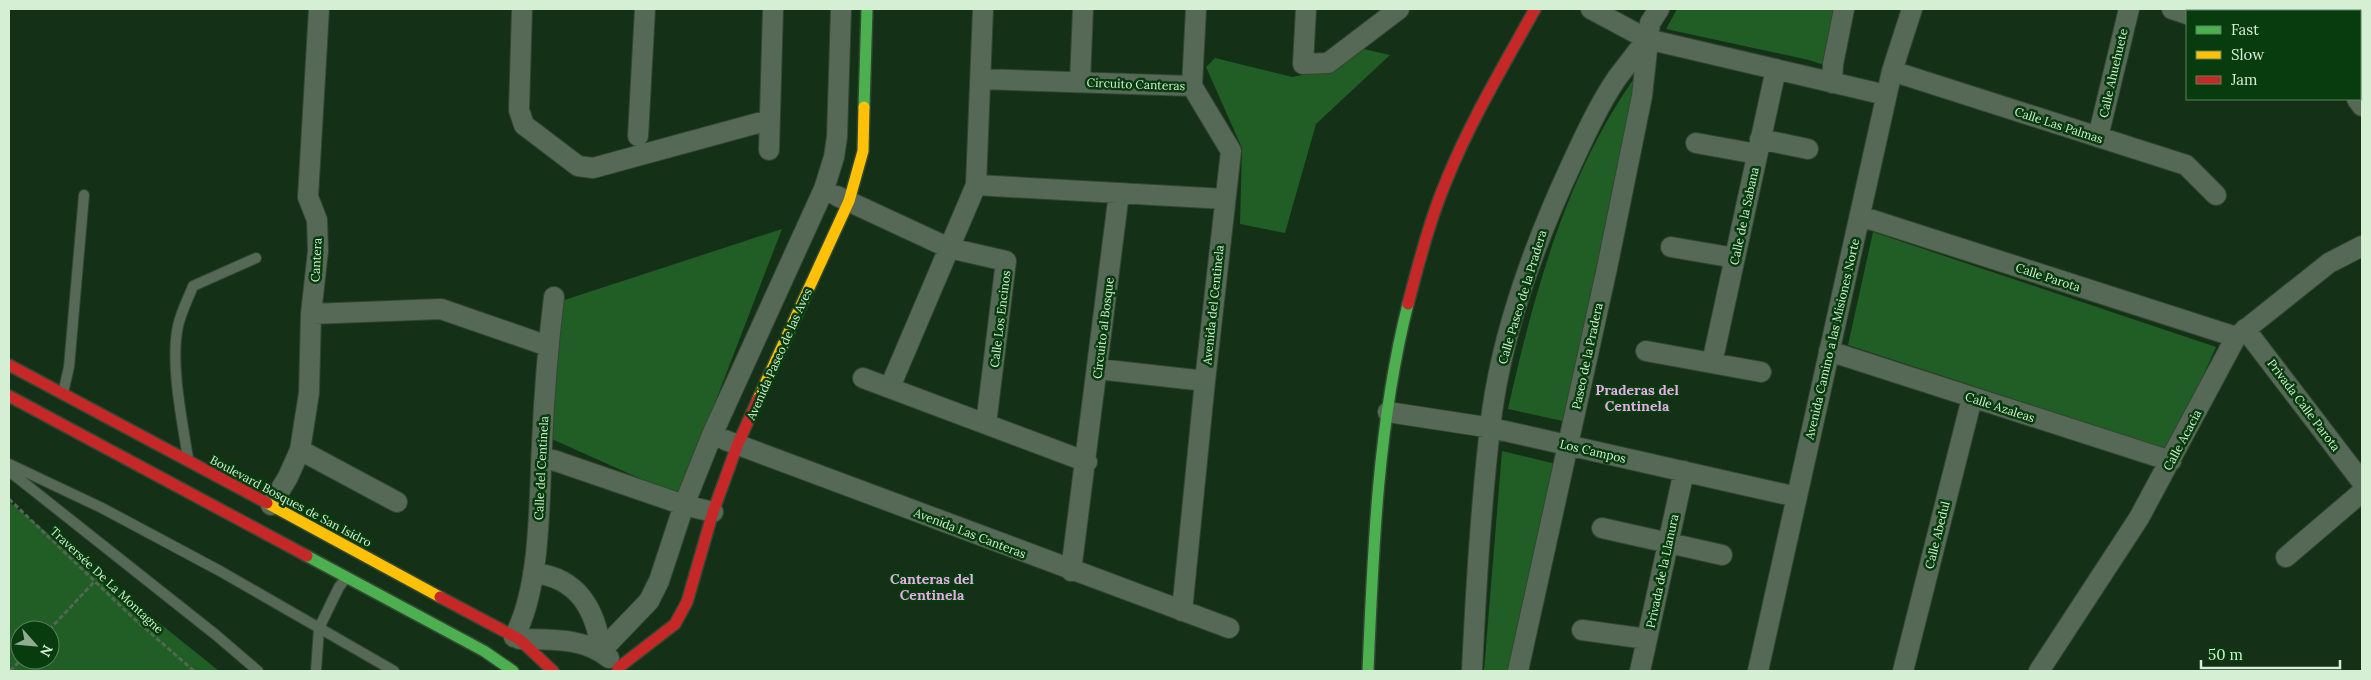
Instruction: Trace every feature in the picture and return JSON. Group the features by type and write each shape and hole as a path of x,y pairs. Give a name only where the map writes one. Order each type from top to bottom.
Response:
{"street":[{"name":"Cantera","path":"271,505 288,477 300,450 309,393 311,314 318,251 317,220 308,197 318,9"},
{"path":"522,9 519,110 524,125 578,166 593,168 769,120"},
{"path":"638,136 645,9"},
{"path":"769,150 774,9"},
{"path":"601,651 649,601 659,581 684,505 712,435 824,189 834,157 837,137 841,9"},
{"name":"Avenida Paseo de las Aves","path":"619,670 675,624 687,602 713,512 737,446 849,201 863,151 867,9"},
{"path":"890,387 976,185 983,9"},
{"name":"Circuito Canteras","path":"1080,82 1083,9"},
{"path":"1192,86 1196,9"},
{"path":"1306,9 1304,64 1328,63 1398,9"},
{"path":"1368,671 1372,549 1388,412 1412,285 1438,203 1469,132 1535,9"},
{"path":"1591,9 1647,39 1886,96"},
{"path":"1647,39 1650,23 1659,9"},
{"path":"1832,83 1833,64 1844,9"},
{"name":"Avenida Camino a las Misiones Norte","path":"1758,671 1886,96 1912,9"},
{"name":"Calle Ahuehuete","path":"2098,137 2129,9"},
{"path":"2172,9 2186,14"},
{"name":"Calle Paseo de la Pradera","path":"1472,671 1476,587 1492,413 1504,351 1526,276 1550,210 1584,137 1616,79 1647,39"},
{"name":"Paseo de la Pradera","path":"1518,671 1642,96 1647,39"},
{"name":"Calle de la Sabana","path":"1712,363 1776,69"},
{"name":"Calle Las Palmas","path":"1892,71 2186,165 2216,195"},
{"name":"Circuito Canteras","path":"981,79 1192,86"},
{"name":"Avenida del Centinela","path":"1182,611 1231,151 1192,86"},
{"path":"1696,143 1808,149"},
{"path":"976,185 1225,199"},
{"name":"Calle Los Encinos","path":"824,189 949,248 1006,261 1007,267 986,424"},
{"name":"Circuito al Bosque","path":"1071,571 1119,193"},
{"name":"Calle Parota","path":"1860,216 2241,333"},
{"name":"Calle Acacia","path":"2039,671 2139,518 2241,333 2329,263 2362,246"},
{"path":"1671,247 1735,258"},
{"name":"Calle del Centinela","path":"516,638 528,606 533,573 540,509 548,346 554,297"},
{"path":"311,314 441,309 548,346"},
{"name":"Privada Calle Parota","path":"2241,333 2362,482"},
{"path":"758,334 783,345"},
{"path":"1646,350 1760,372"},
{"name":"Calle Azaleas","path":"1829,351 2171,461"},
{"name":"Boulevard Bosques de San Isidro","path":"9,365 516,638 553,671"},
{"path":"1098,369 1205,381"},
{"path":"863,378 1086,462"},
{"path":"9,396 484,651 513,671"},
{"name":"Calle Abedul","path":"1903,671 1972,398"},
{"name":"Los Campos","path":"1388,412 1492,428 1796,497"},
{"name":"Avenida Las Canteras","path":"712,435 1071,571 1229,628"},
{"path":"300,450 397,502"},
{"path":"552,460 684,505 713,512"},
{"name":"Privada de la Llanura","path":"1640,671 1684,471"},
{"path":"2286,556 2362,492"},
{"path":"1602,528 1722,555"},
{"path":"533,573 544,574 564,582 580,594 592,611 599,631 601,651"},
{"path":"1582,630 1647,639"},
{"path":"516,638 568,640 601,651 619,670"}],"lane":[{"path":"63,394 69,367 84,195"},
{"path":"189,461 182,421 175,353 178,325 194,286 256,258"},
{"path":"9,464 102,508 220,571 394,671"},
{"path":"9,471 216,635 258,671"},
{"path":"316,671 319,628 339,587 346,578"}],"path":[{"name":"Traversée De La Montagne","path":"9,499 194,671"},
{"path":"58,620 95,581"}],"green space":[{"path":"1677,9 1836,9 1824,65 1809,60 1666,29"},
{"path":"1355,47 1390,55 1316,124 1285,233 1240,224 1242,148 1206,67 1215,58 1292,77 1329,70"},
{"path":"1638,73 1567,422 1508,409 1529,321 1556,234 1591,151 1613,111"},
{"path":"782,229 679,496 545,436 549,305"},
{"path":"1873,232 2216,347 2170,450 1848,345"},
{"path":"1502,451 1556,464 1517,671 1484,671"},
{"path":"9,502 219,671 9,671"}],"traffic: fast":[{"path":"864,107 867,9"},
{"path":"1368,671 1372,578 1383,440 1398,349 1408,304"},
{"path":"307,556 484,651 513,671"}],"traffic: slow":[{"path":"758,399 849,201 863,151 864,107"},
{"path":"267,503 440,597"}],"traffic: jam":[{"path":"1408,304 1430,225 1456,157 1488,93 1535,9"},
{"path":"9,365 267,503"},
{"path":"9,396 307,556"},
{"path":"618,668 675,624 687,602 713,512 737,446 758,399"},
{"path":"440,597 519,639 553,671"}],"district":[{"name":"Praderas del Centinela","path":"1637,398"},
{"name":"Canteras del Centinela","path":"932,588"}]}
